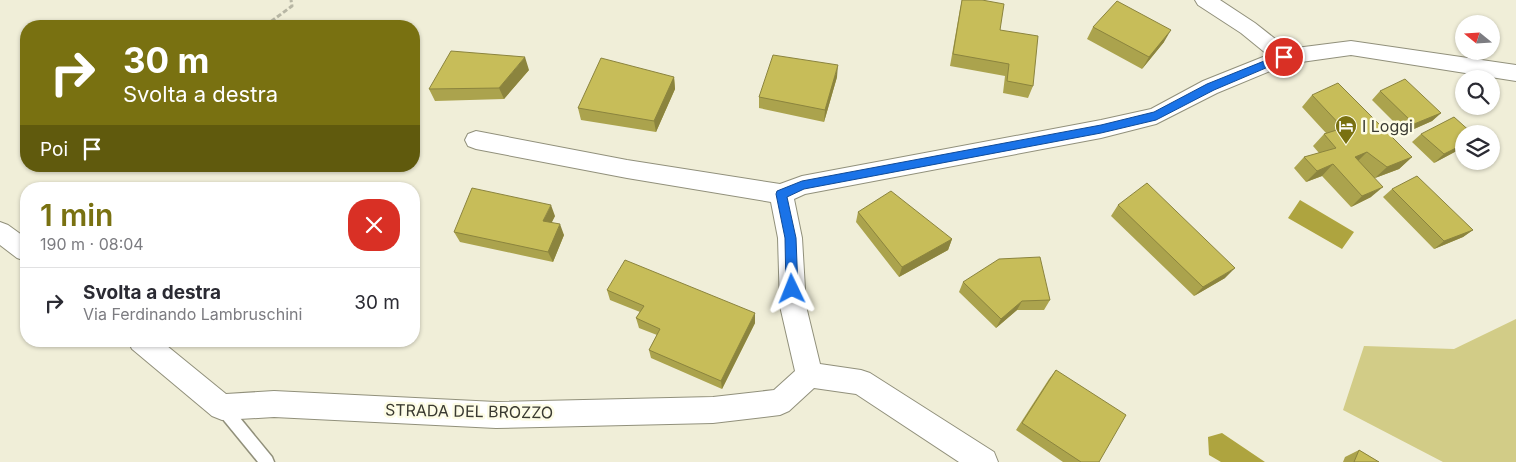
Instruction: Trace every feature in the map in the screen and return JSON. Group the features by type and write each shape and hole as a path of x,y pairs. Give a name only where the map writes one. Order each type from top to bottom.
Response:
{"street":[{"path":"1206,0 1248,28 1284,57"},
{"path":"476,140 627,169 781,194 802,185 1101,129 1156,116 1210,87 1284,57 1351,48 1484,67 1516,74"},
{"path":"781,194 790,238 792,306 809,375 861,382 984,462"},
{"path":"0,232 20,247"},
{"path":"148,347 222,406"},
{"name":"STRADA DEL BROZZO","path":"222,406 274,404 496,415 713,410 780,402 809,375"}],"lane":[{"path":"222,406 267,462"}],"path":[{"path":"273,20 292,6 291,0"}],"shaded area":[{"path":"1300,200 1354,232 1342,249 1288,218"},
{"path":"1516,319 1516,462 1443,462 1343,410 1364,346 1454,349"},
{"path":"1222,433 1265,462 1221,462 1209,455 1208,437"}],"building":[{"path":"962,0 982,0 1004,4 1000,30 1038,36 1033,86 1007,81 1009,64 953,54"},
{"path":"1117,1 1171,30 1149,57 1093,27"},
{"path":"451,51 525,57 499,88 429,89"},
{"path":"773,55 838,65 825,110 759,97"},
{"path":"601,58 674,77 654,121 578,108"},
{"path":"1405,79 1441,113 1414,124 1380,91"},
{"path":"1338,83 1412,157 1387,167 1367,152 1355,157 1383,187 1362,196 1333,164 1317,171 1304,157 1336,148 1324,134 1343,128 1312,95"},
{"path":"1454,117 1463,125 1455,125 1455,148 1444,154 1421,134"},
{"path":"1417,176 1473,230 1444,241 1392,189"},
{"path":"1147,183 1235,268 1203,287 1118,205"},
{"path":"472,188 551,205 543,221 560,224 548,252 454,232"},
{"path":"891,191 952,239 902,267 858,212"},
{"path":"1040,257 1050,300 1022,301 1001,319 963,282 999,259"},
{"path":"625,260 755,313 721,381 649,350 660,329 636,318 644,306 607,290"},
{"path":"1056,370 1126,415 1099,462 1081,462 1022,423"},
{"path":"1359,450 1379,462 1354,462"}],"place":[{"name":"I Loggi","path":"1346,145"}],"route":[{"path":"792,289 790,238 781,194 802,185 1101,129 1156,116 1210,87 1284,57"}]}
